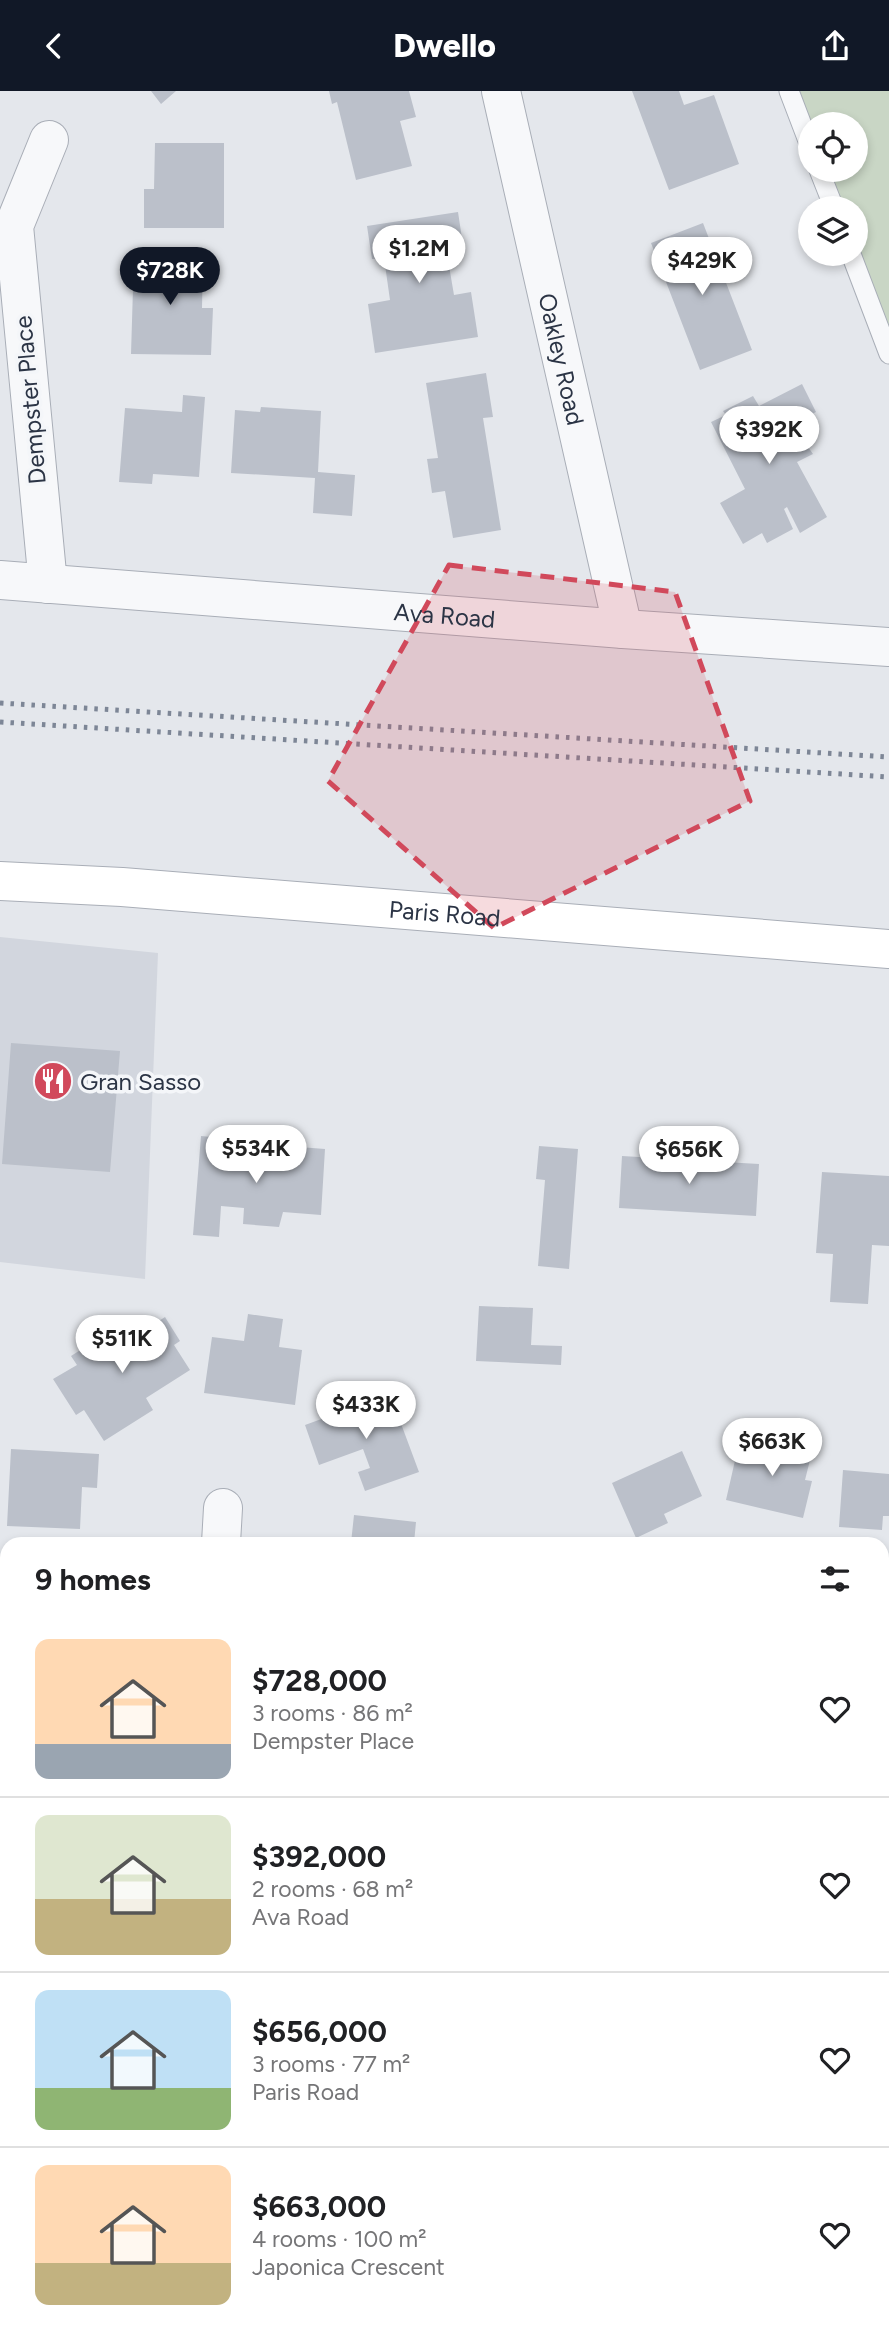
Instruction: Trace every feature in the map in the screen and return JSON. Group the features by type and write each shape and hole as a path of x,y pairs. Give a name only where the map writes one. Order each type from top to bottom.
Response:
{"main road":[{"name":"Paris Road","path":"0,881 136,888 889,949"}],"street":[{"name":"Oakley Road","path":"501,91 623,629"},
{"name":"Dempster Place","path":"48,583 14,226 49,140"},
{"name":"Ava Road","path":"0,580 889,647"}],"lane":[{"path":"789,91 798,115"},
{"path":"856,266 889,354"}],"highlighted area":[{"path":"449,565 675,592 750,801 494,928 328,781"}],"shaded area":[{"path":"0,937 158,953 145,1279 0,1262"}],"green space":[{"path":"788,91 889,91 889,346 860,266 868,266 868,196 830,196 824,182 868,182 868,112 802,112"}],"building":[{"path":"151,91 176,91 161,104"},
{"path":"329,91 409,91 416,117 400,121 412,166 356,180 337,102 332,104"},
{"path":"632,91 679,91 684,105 714,95 739,164 669,190"},
{"path":"155,143 224,143 224,228 144,228 144,189 154,189"},
{"path":"458,212 463,245 446,248 454,295 471,292 478,337 375,353 368,304 390,300 384,258 372,259 367,226"},
{"path":"703,223 752,350 700,370 651,243"},
{"path":"134,255 203,256 202,308 213,308 211,355 131,354"},
{"path":"486,373 493,417 483,418 501,530 453,538 445,491 432,493 427,459 438,458 426,383"},
{"path":"802,384 816,412 796,422 801,431 798,433 813,454 797,462 827,517 800,533 787,507 784,509 793,529 767,543 762,533 743,544 720,503 745,489 711,422 726,415 723,411 753,396 759,406"},
{"path":"183,395 205,397 199,477 153,474 152,484 119,482 125,408 182,412"},
{"path":"261,407 321,411 318,472 355,475 352,516 313,513 315,478 231,473 235,410 260,412"},
{"path":"11,1043 120,1051 110,1172 2,1164"},
{"path":"201,1136 232,1139 231,1155 273,1158 274,1145 325,1149 321,1215 283,1212 279,1227 243,1224 244,1208 221,1206 219,1237 193,1235"},
{"path":"539,1146 578,1149 569,1269 538,1266 545,1180 536,1179"},
{"path":"622,1156 759,1164 756,1216 619,1208"},
{"path":"822,1172 889,1176 889,1246 872,1245 868,1304 830,1302 833,1254 816,1253"},
{"path":"479,1306 533,1308 531,1345 562,1346 561,1365 476,1361"},
{"path":"248,1314 283,1319 279,1347 302,1350 295,1405 204,1393 212,1337 244,1341"},
{"path":"165,1317 180,1341 174,1345 190,1370 146,1398 153,1410 104,1441 84,1410 76,1415 53,1379 77,1365 71,1356 126,1321 136,1336"},
{"path":"390,1394 419,1472 365,1491 358,1472 370,1468 363,1449 319,1465 305,1425"},
{"path":"777,1440 813,1448 805,1480 812,1481 803,1518 726,1500 739,1443 774,1452"},
{"path":"11,1449 99,1454 97,1488 82,1487 80,1529 7,1526"},
{"path":"682,1451 702,1496 664,1514 668,1523 636,1537 612,1483"},
{"path":"843,1470 889,1474 889,1516 883,1516 882,1530 839,1527"},
{"path":"354,1515 416,1522 415,1537 352,1537"}],"railway":[{"path":"0,703 889,757"},
{"path":"0,722 889,777"}],"place":[{"name":"Gran Sasso","path":"53,1081"}]}
